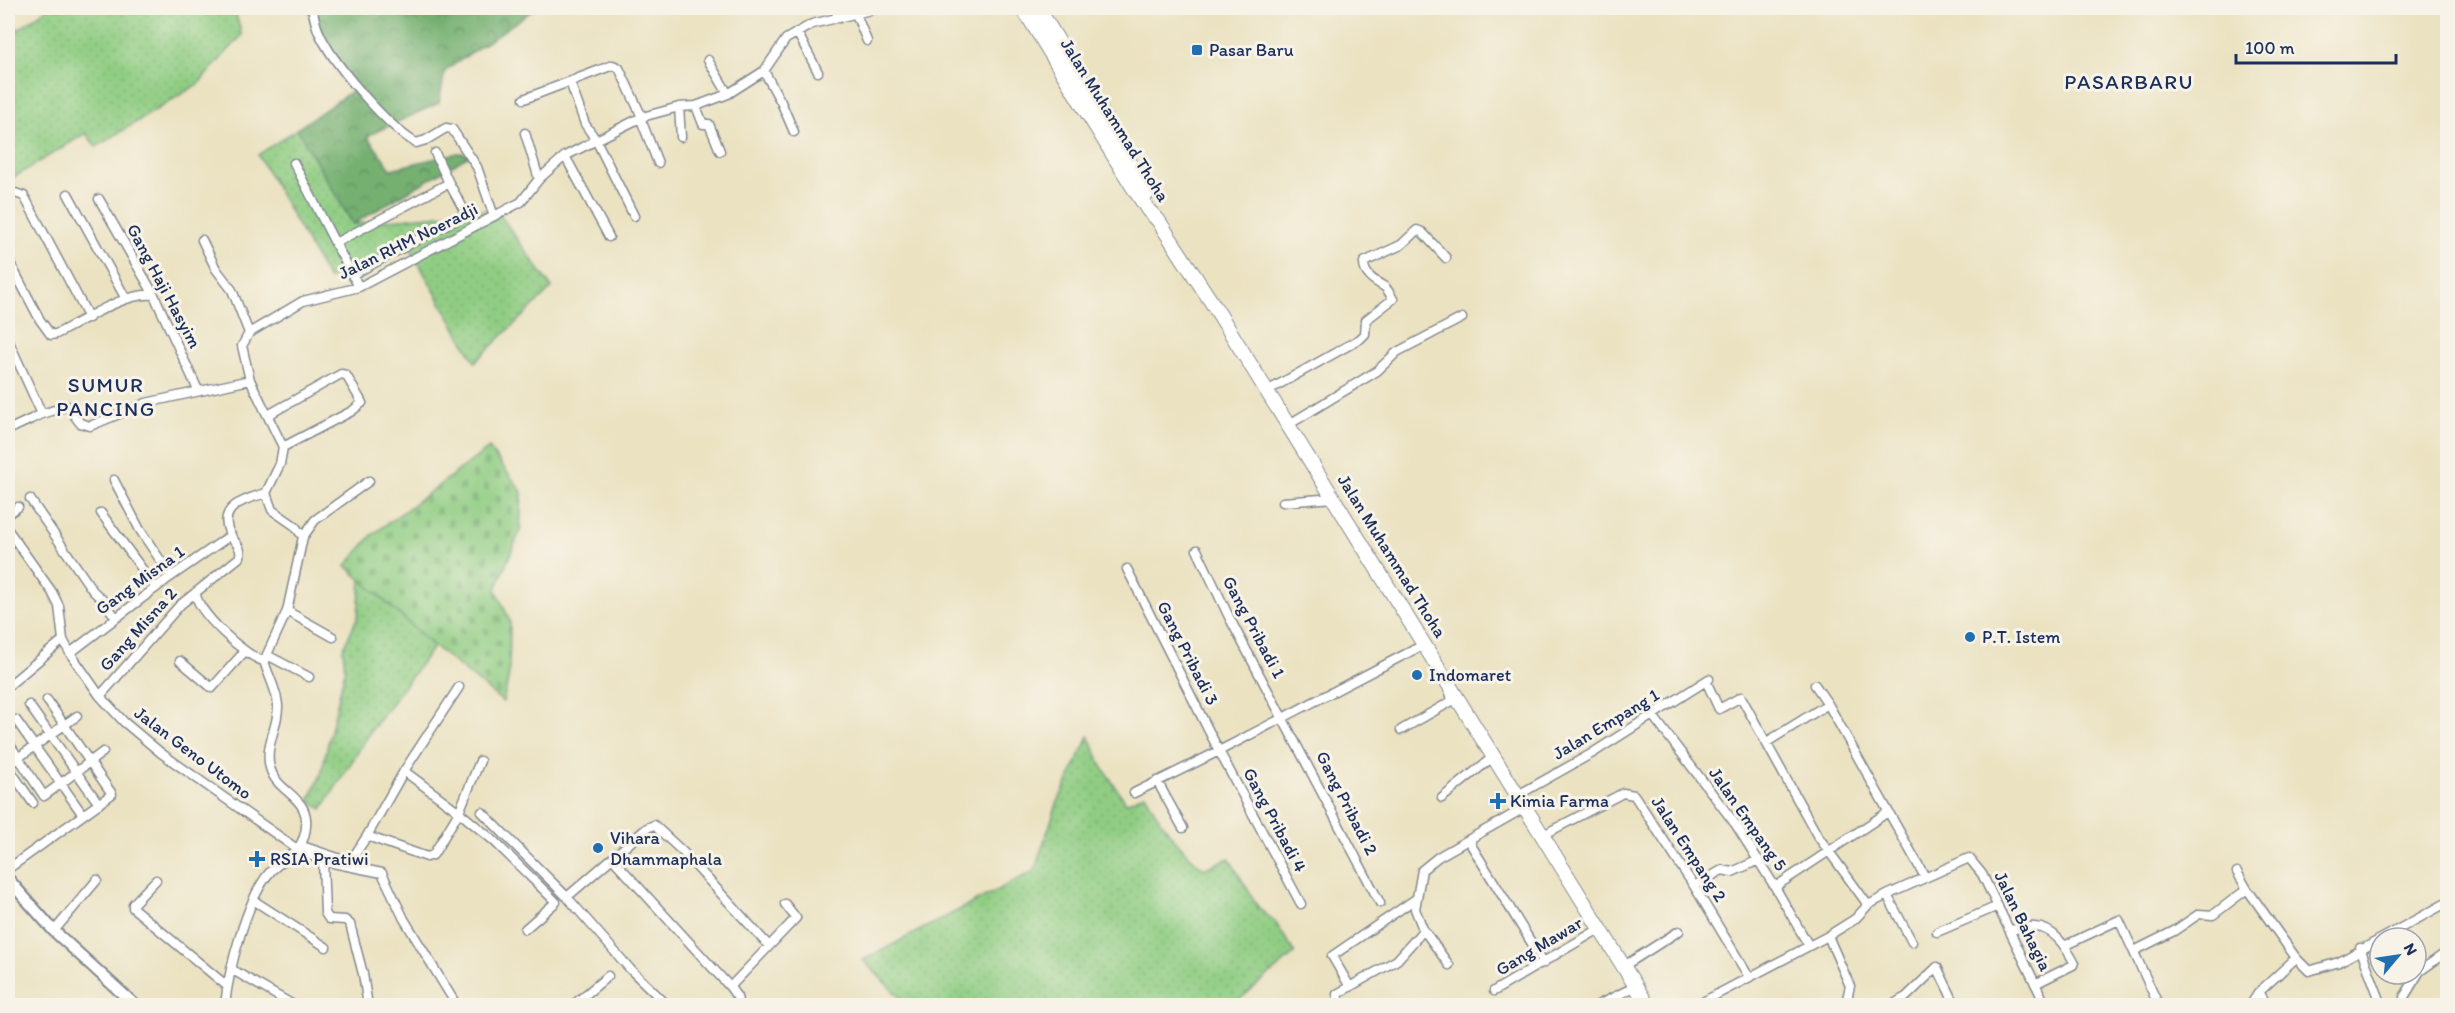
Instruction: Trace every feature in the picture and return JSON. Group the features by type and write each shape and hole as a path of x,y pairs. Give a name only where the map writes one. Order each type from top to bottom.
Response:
{"main road":[{"name":"Jalan Muhammad Thoha","path":"1023,8 1133,187 1158,220 1216,309 1648,1005"},
{"name":"Jalan Muhammad Thoha","path":"1038,8 1110,126 1155,208 1158,220"}],"street":[{"path":"312,8 318,31 335,61 408,138 416,142 426,140 446,128 452,129 477,166 494,216"},
{"path":"834,8 839,18"},
{"name":"Jalan RHM Noeradji","path":"249,333 303,301 347,292 359,287 521,202 538,179 565,156 641,117 679,107 696,106 728,94 764,71 786,39 812,24 879,8"},
{"path":"856,14 867,41"},
{"path":"797,32 818,72"},
{"path":"708,60 728,94"},
{"path":"524,99 609,66 616,66 641,117 658,163"},
{"path":"764,71 785,109 794,132"},
{"path":"570,82 585,124 596,140 634,216"},
{"path":"696,106 703,124 709,124 720,151"},
{"path":"679,107 681,137"},
{"path":"525,133 538,179"},
{"path":"354,274 462,216 464,210 435,153"},
{"path":"565,156 609,237"},
{"path":"294,162 359,287"},
{"path":"335,243 449,183"},
{"path":"8,196 15,193 24,196 89,318"},
{"path":"68,194 126,298"},
{"name":"Gang Haji Hasyim","path":"99,199 154,296 198,390"},
{"path":"1267,392 1360,339 1365,334 1366,320 1393,299 1387,289 1377,285 1364,267 1364,262 1401,245 1417,230 1422,232 1446,258"},
{"path":"202,240 216,269 232,290 249,333 242,346 250,380 283,447 280,464 266,493 272,510 295,526 303,537"},
{"path":"8,260 40,320 51,335 126,298 143,294 154,296"},
{"path":"1288,425 1377,371 1397,352 1462,318"},
{"path":"8,340 42,414"},
{"path":"268,415 344,374 355,388 362,403 341,418 283,447"},
{"path":"8,430 66,406 80,423 90,426 146,403 250,380"},
{"path":"114,480 140,530 171,576"},
{"path":"225,1005 226,986 253,900 269,873 298,847 304,837 307,815 295,796 279,784 270,769 268,750 278,705 265,658 287,611 303,537 315,520 369,481"},
{"path":"231,535 226,524 226,516 232,507 266,493"},
{"path":"1283,502 1334,498"},
{"path":"30,499 93,591 104,601 116,618"},
{"path":"8,514 18,507"},
{"path":"101,513 156,588"},
{"path":"8,530 52,592 59,606 63,640 8,686"},
{"name":"Gang Misna 1","path":"70,653 171,576 231,535"},
{"name":"Gang Misna 2","path":"100,696 180,605 240,557 241,551 231,535"},
{"name":"Gang Pribadi 1","path":"1197,550 1229,617 1284,718"},
{"name":"Gang Pribadi 3","path":"1127,569 1220,751"},
{"path":"196,592 196,600 208,617 253,658 265,658 309,677"},
{"path":"287,611 333,637"},
{"name":"Jalan Geno Utomo","path":"63,640 100,696 124,723 161,753 298,847"},
{"path":"1134,793 1220,751 1425,644"},
{"path":"180,661 212,688 245,651"},
{"name":"Jalan Empang 1","path":"1518,795 1591,754 1707,680 1719,709 1741,698 1767,742"},
{"path":"1815,685 1828,704 1925,877"},
{"path":"349,864 404,771 459,687"},
{"path":"1401,730 1452,701 1450,692 1453,689"},
{"path":"8,869 112,794 47,700"},
{"path":"1828,704 1767,742 1817,834 1868,905"},
{"path":"29,705 99,804"},
{"path":"33,804 8,766 77,716"},
{"name":"Jalan Empang 5","path":"1653,716 1717,798 1759,860 1809,946"},
{"name":"Gang Pribadi 2","path":"1284,718 1380,903"},
{"path":"16,720 83,815"},
{"path":"8,742 44,796 103,752"},
{"name":"Gang Pribadi 4","path":"1220,751 1301,904"},
{"path":"1442,798 1494,756"},
{"path":"367,837 430,858 459,812 480,761"},
{"path":"404,771 503,841 565,895 630,969 668,1005"},
{"path":"1157,782 1183,828"},
{"name":"Jalan Empang 2","path":"1543,835 1623,793 1634,795 1694,886 1749,977"},
{"path":"1449,965 1423,929 1415,909 1422,870 1438,857 1526,807"},
{"path":"482,812 503,841 556,902"},
{"path":"1775,887 1888,812"},
{"path":"525,929 647,828 657,826 769,946"},
{"path":"1471,840 1471,845 1544,963"},
{"path":"298,847 336,861 382,873 404,919 457,1005"},
{"path":"298,847 323,861 336,861"},
{"path":"612,858 730,987 739,1005"},
{"name":"Jalan Bahagia","path":"1695,1005 1828,936 1855,920 1868,905 1887,894 1969,858 1982,874 2046,1005"},
{"path":"1694,886 1722,870 1732,872 1759,860"},
{"path":"323,861 325,914 329,920 345,920 350,924 363,974 368,1005"},
{"path":"2237,872 2247,890 2296,958 2309,972 2339,962 2360,948 2448,902"},
{"path":"8,879 54,931 136,1005"},
{"path":"54,931 97,880"},
{"path":"156,880 136,900 133,908 226,986"},
{"path":"2134,951 2174,931 2199,914 2213,915 2247,890"},
{"path":"1887,894 1912,942"},
{"path":"1350,987 1332,960 1332,956 1417,898"},
{"path":"253,900 326,947"},
{"path":"730,987 796,918 785,904"},
{"path":"1937,932 1998,906"},
{"path":"2066,945 2118,920 2158,1005"},
{"path":"2010,930 2036,927 2046,930 2066,945 2074,964 2036,984"},
{"name":"Gang Mawar","path":"1494,991 1601,928"},
{"path":"1340,1005 1336,995 1397,960 1423,929"},
{"path":"1624,966 1679,931"},
{"path":"1828,936 1850,986 1847,999 1850,1005"},
{"path":"2360,948 2380,1000 2377,1005"},
{"path":"2406,1005 2404,997 2415,977 2448,951"},
{"path":"2250,1005 2259,992 2296,958"},
{"path":"1890,1005 1906,998 1937,967 1956,1005"},
{"path":"231,969 295,1005"},
{"path":"572,1005 608,976"},
{"path":"1596,1005 1636,986"},
{"path":"2259,992 2268,1005"}],"green space":[{"path":"8,8 18,30 48,8 234,8 242,35 198,84 96,147 86,133 8,181"},
{"path":"308,8 536,8 445,71 439,103 367,136 391,169 458,153 472,154 353,224 297,129 356,88 316,38"},
{"path":"297,129 353,224 496,209 552,288 475,362 408,245 328,279 258,155"},
{"path":"489,448 522,492 520,531 496,589 510,622 509,675 503,702 434,646 346,566 372,535"},
{"path":"361,579 434,646 373,728 322,809 309,801 321,774 345,670 343,649 358,616"},
{"path":"1089,736 1101,765 1126,803 1145,794 1171,834 1204,869 1229,858 1258,907 1275,922 1295,953 1233,1005 907,1005 863,960 1034,871 1057,804"}],"place":[{"name":"Pasar Baru","path":"1197,50"},
{"name":"P.T. Istem","path":"1970,637"},
{"name":"Indomaret","path":"1417,675"},
{"name":"Kimia Farma","path":"1498,801"},
{"name":"Vihara Dhammaphala","path":"598,848"},
{"name":"RSIA Pratiwi","path":"257,859"}],"district":[{"name":"PASARBARU","path":"2129,81"},
{"name":"SUMUR PANCING","path":"106,396"}]}
